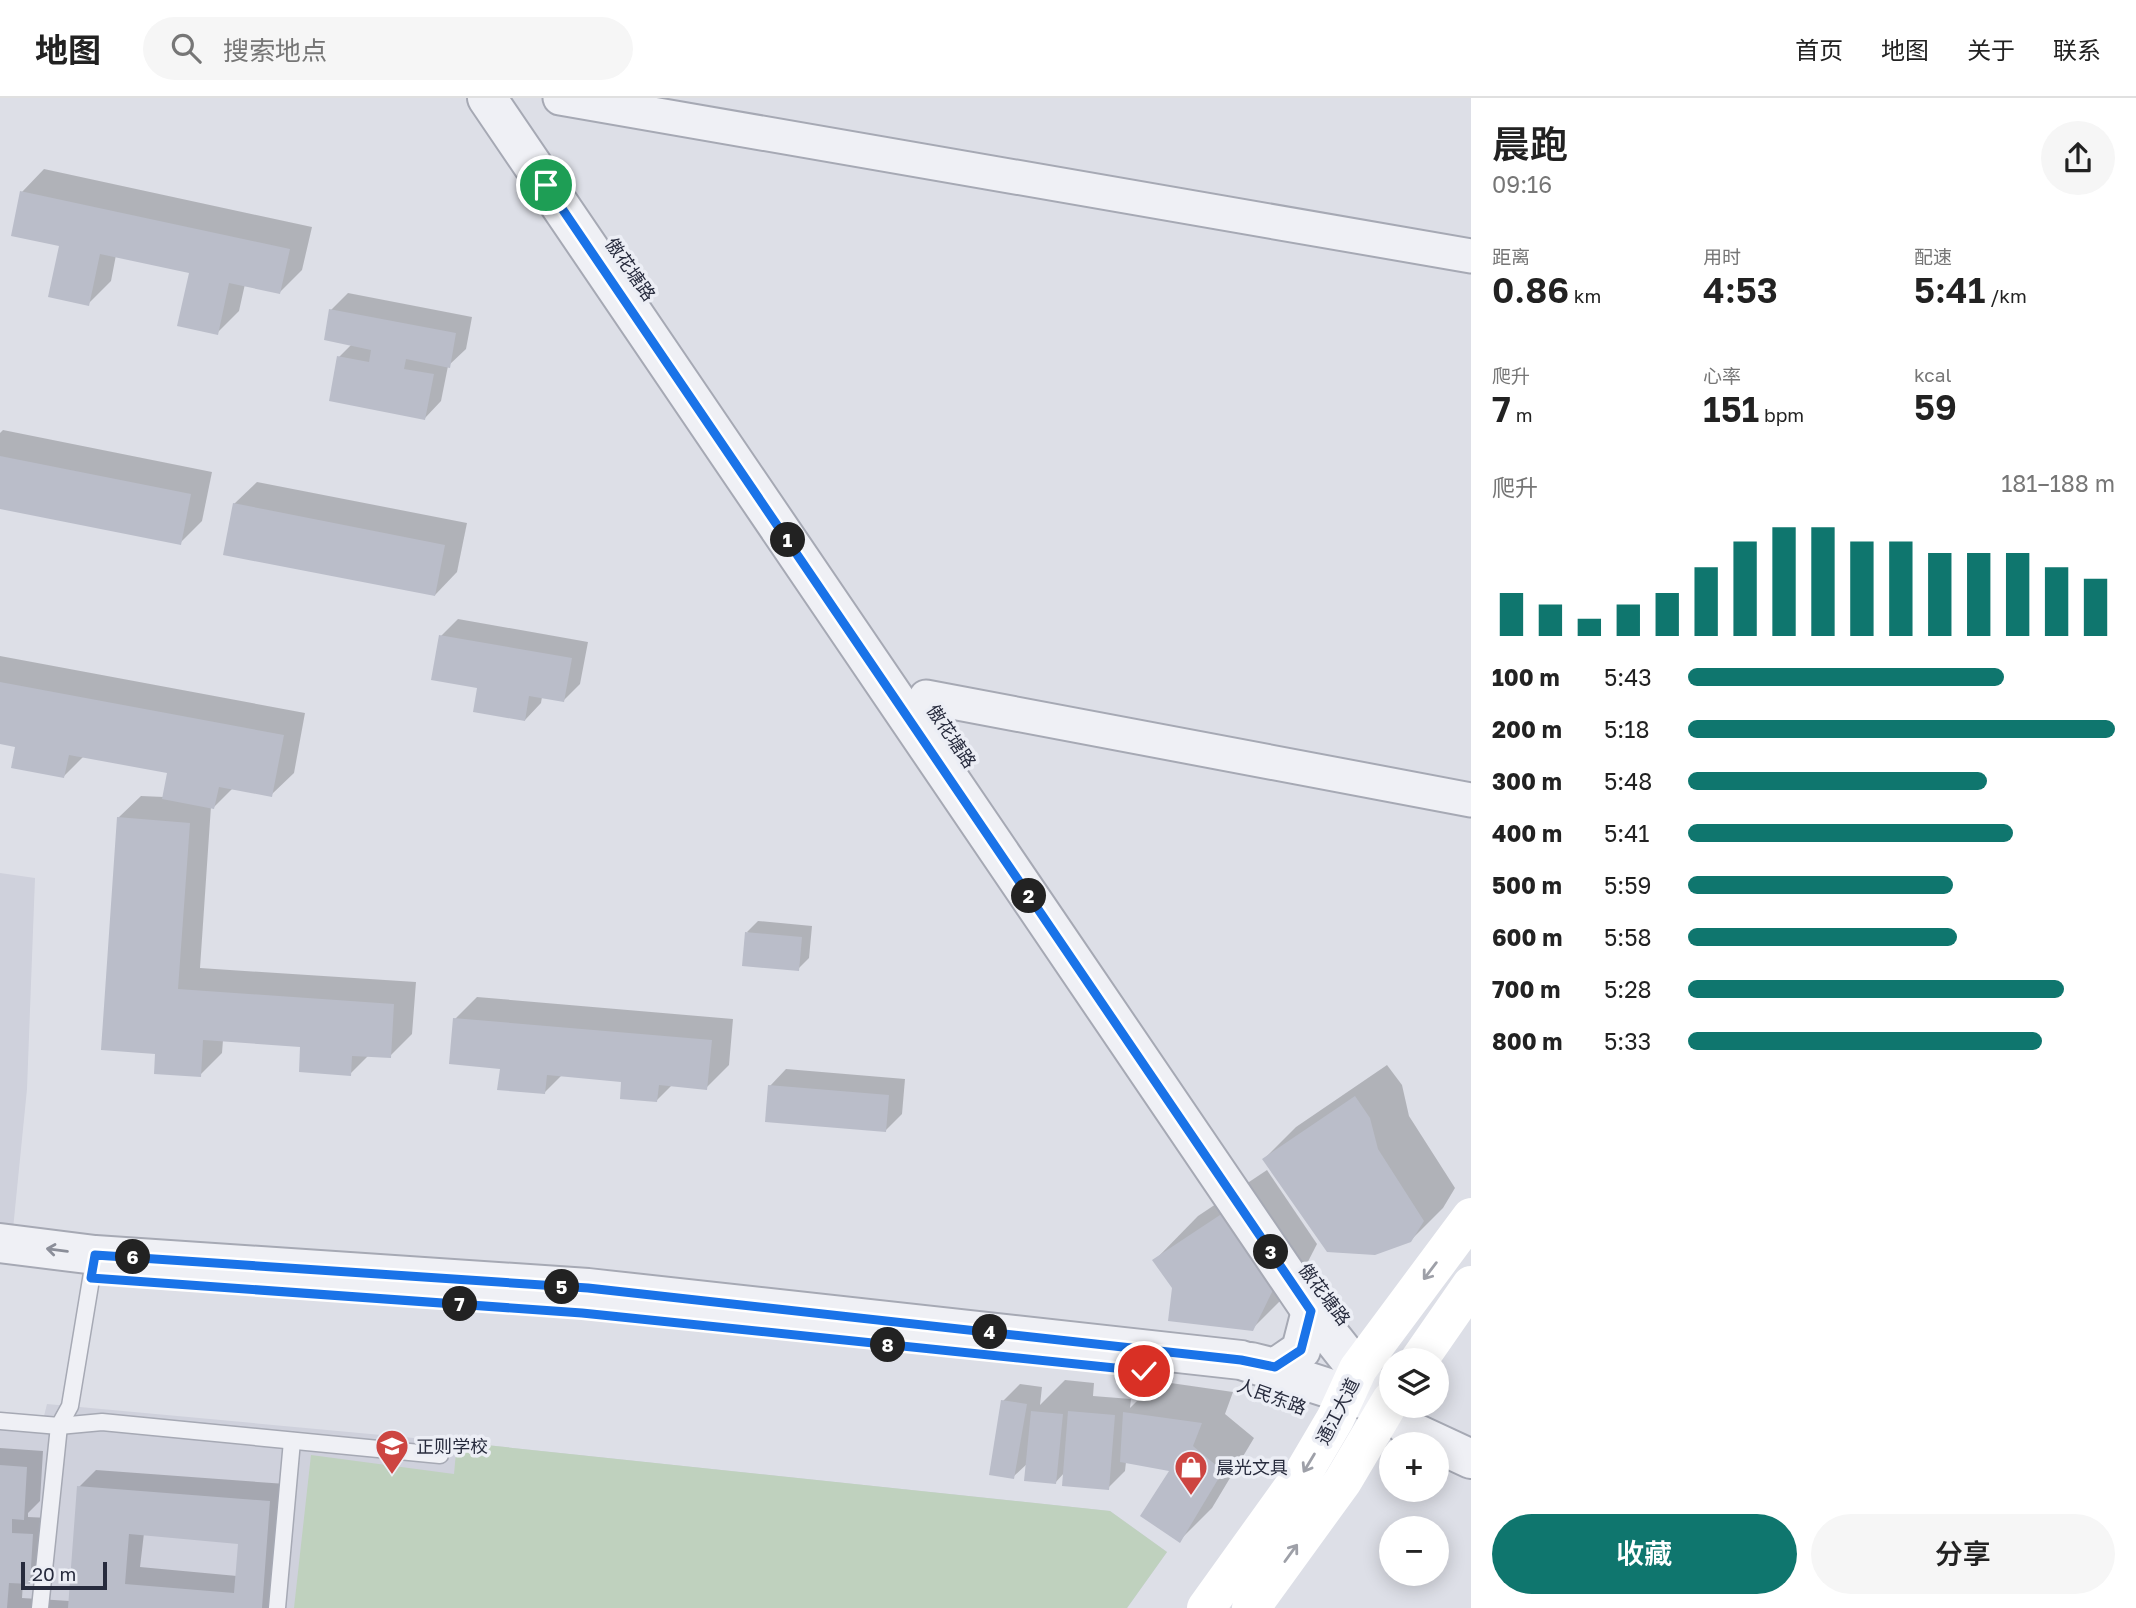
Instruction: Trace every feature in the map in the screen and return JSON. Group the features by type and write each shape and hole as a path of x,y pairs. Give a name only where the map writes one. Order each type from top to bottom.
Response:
{"main road":[{"name":"通江大道","path":"1408,1348 1471,1217"},
{"path":"1427,1348 1471,1284"},
{"name":"通江大道","path":"1206,1608 1305,1469 1379,1403"},
{"name":"通江大道","path":"1251,1608 1343,1480 1379,1409"}],"street":[{"path":"487,98 1311,1311 1379,1393"},
{"name":"傲花塘路","path":"513,98 926,697 1332,1309 1379,1390"},
{"path":"560,98 1471,256"},
{"path":"926,697 1471,800"},
{"name":"人民东路","path":"0,1243 93,1266 582,1313 1238,1381 1379,1398"},
{"name":"人民东路","path":"0,1270 93,1266 588,1288 1241,1360 1379,1398"},
{"path":"1241,1360 1275,1367 1301,1350 1311,1311"},
{"path":"1412,1418 1471,1459"},
{"name":"傲花塘路","path":"1436,1418 1471,1431"}],"lane":[{"path":"40,1608 59,1426 69,1406 93,1266"},
{"path":"0,1421 59,1426 102,1422 440,1455"},
{"path":"277,1608 292,1441"}],"shaded area":[{"path":"0,873 35,878 27,1089 13,1229 0,1227"},
{"name":"正则学校","path":"47,1404 457,1442 1110,1511 1167,1552 1127,1608 0,1608 0,1412 44,1416"}],"green space":[{"name":"正则学校","path":"457,1442 1110,1511 1167,1552 1127,1608 294,1608 311,1455 454,1474"}],"building":[{"path":"20,191 290,249 280,294 229,283 218,335 177,326 189,273 100,254 89,306 48,297 59,246 11,236"},
{"path":"329,309 456,333 450,368 406,359 404,369 434,374 425,420 329,401 337,356 369,362 371,350 324,340"},
{"path":"0,456 191,494 181,545 0,509"},
{"path":"233,503 445,545 435,596 223,555"},
{"path":"439,635 572,658 564,702 529,696 525,721 473,712 477,688 431,680"},
{"path":"0,682 284,735 272,797 219,787 214,809 162,799 167,773 69,755 64,778 11,768 15,747 0,744"},
{"path":"117,817 190,823 178,989 394,1004 391,1058 352,1056 351,1076 299,1072 300,1047 203,1040 201,1077 154,1074 155,1054 101,1050"},
{"path":"745,932 802,937 799,971 742,966"},
{"path":"453,1018 712,1040 707,1090 659,1085 657,1102 620,1099 621,1082 547,1075 545,1094 497,1090 500,1069 449,1064"},
{"path":"768,1085 889,1095 886,1132 765,1122"},
{"path":"1355,1096 1370,1118 1378,1149 1424,1221 1411,1242 1375,1255 1327,1252 1262,1159"},
{"path":"1223,1213 1274,1288 1253,1331 1168,1321 1172,1288 1152,1260"},
{"path":"1001,1400 1027,1404 1014,1479 989,1475"},
{"path":"1031,1411 1063,1414 1056,1484 1024,1481"},
{"path":"1068,1411 1115,1415 1109,1490 1062,1486"},
{"path":"1123,1412 1202,1423 1193,1446 1223,1471 1180,1543 1140,1516 1169,1471 1120,1462"},
{"path":"0,1465 27,1467 24,1520 12,1519 12,1533 33,1534 30,1584 9,1583 7,1608 0,1608"},
{"path":"77,1486 270,1501 262,1608 68,1608","holes":["129,1534 238,1544 234,1593 125,1584"]}],"place":[{"name":"正则学校","path":"392,1476"},
{"name":"晨光文具","path":"1191,1497"}],"route":[{"path":"546,185 1311,1311 1301,1350 1275,1367 1241,1360 588,1288 95,1255 91,1278 582,1313 1144,1371"}]}
